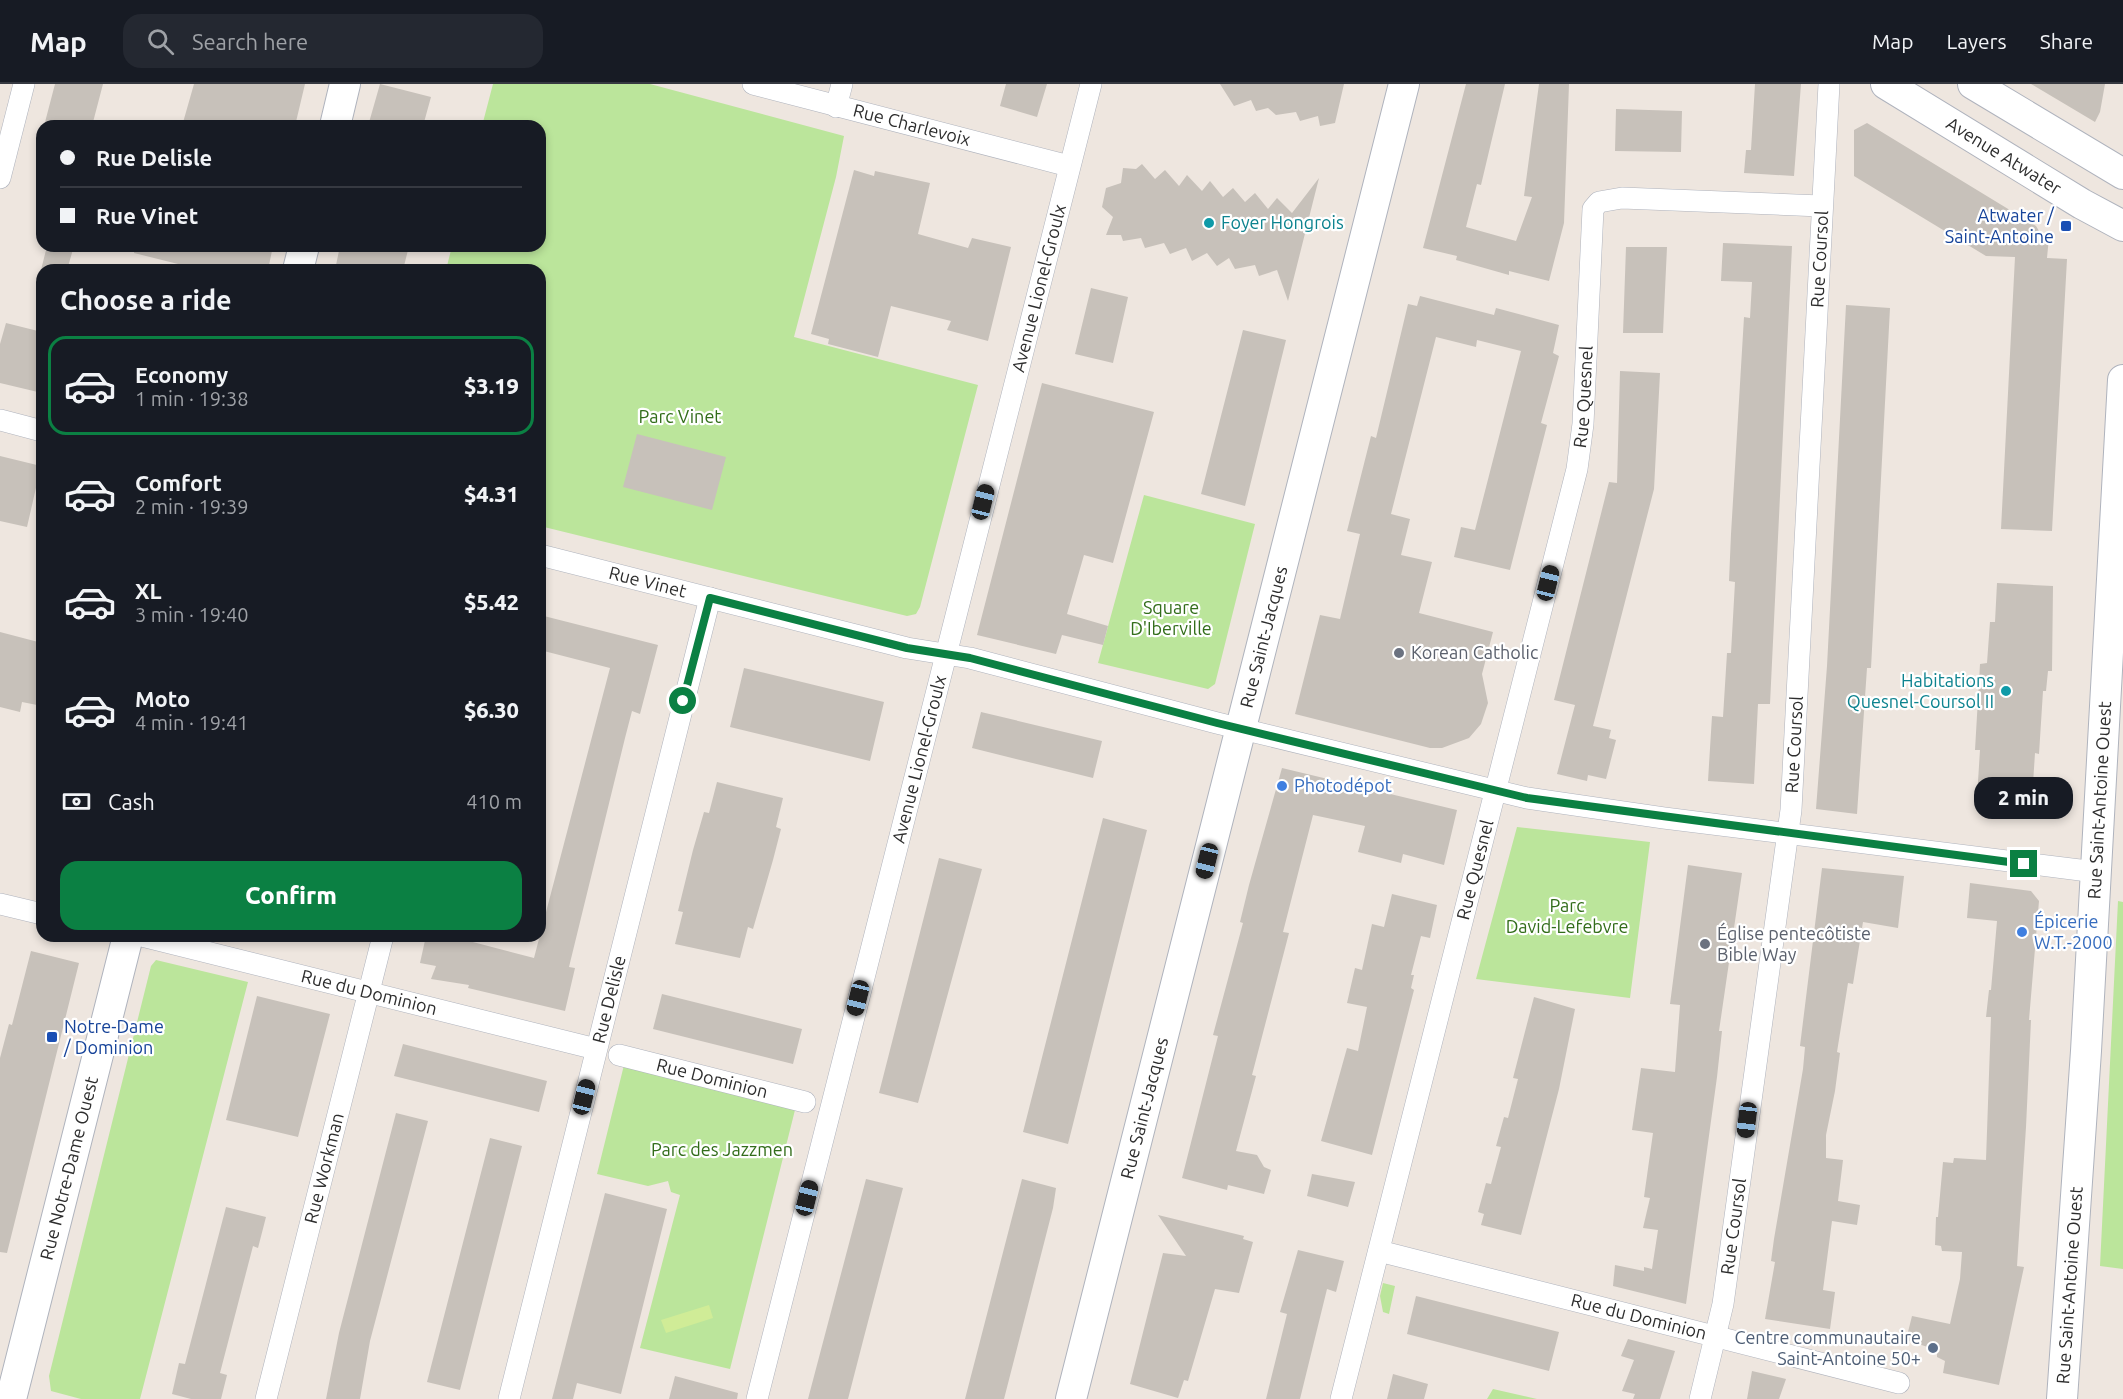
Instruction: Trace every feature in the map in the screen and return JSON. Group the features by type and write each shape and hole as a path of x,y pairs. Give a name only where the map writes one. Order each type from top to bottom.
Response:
{"main road":[{"path":"336,120 345,84"},
{"name":"Rue Saint-Jacques","path":"1071,1399 1404,84"},
{"name":"Avenue Atwater","path":"1886,84 2123,226"},
{"path":"1973,84 2123,174"},
{"name":"Rue Saint-Antoine Ouest","path":"2062,1399 2096,872 2123,380"},
{"name":"Rue Notre-Dame Ouest","path":"11,1399 126,942"}],"street":[{"path":"0,178 24,84"},
{"name":"Rue Charlevoix","path":"753,84 1070,166"},
{"path":"836,106 842,84"},
{"name":"Avenue Lionel-Groulx","path":"757,1399 944,655 1091,84"},
{"name":"Rue Coursol","path":"1700,1399 1717,1336 1792,798 1829,84"},
{"name":"Rue Quesnel","path":"1341,1399 1579,455 1592,221 1595,206 1605,199 1622,198 1821,206"},
{"path":"0,420 36,429"},
{"name":"Rue Vinet","path":"546,557 907,648 970,658 1240,728 1537,800 2096,872"},
{"name":"Rue Delisle","path":"509,1399 710,598"},
{"path":"0,904 36,913"},
{"name":"Rue du Dominion","path":"167,942 596,1049"},
{"name":"Rue Workman","path":"266,1399 381,942"},
{"name":"Rue Dominion","path":"619,1055 804,1102"},
{"name":"Rue du Dominion","path":"1379,1251 1899,1383"}],"green space":[{"name":"Parc Vinet","path":"493,84 650,84 844,136 836,177 794,337 978,385 920,607 916,614 907,616 546,527 546,264 448,264 450,252 546,252 546,120 484,120"},
{"name":"Square D'Iberville","path":"1144,495 1255,524 1215,684 1208,689 1098,663"},
{"name":"Parc David-Lefebvre","path":"1517,827 1650,842 1630,998 1476,979"},
{"path":"2118,901 2123,902 2123,1269 2100,1266"},
{"path":"156,960 248,982 140,1399 81,1399 51,1391 49,1376 151,966"},
{"name":"Parc des Jazzmen","path":"625,1061 796,1106 730,1369 640,1348 680,1195 671,1192 668,1181 648,1186 597,1174"},
{"path":"1383,1283 1395,1286 1389,1314 1383,1312 1380,1296"},
{"path":"709,1305 713,1318 666,1333 661,1320"},
{"path":"1493,1389 1537,1399 1487,1399"}],"building":[{"path":"55,84 103,84 94,120 46,120"},
{"path":"194,84 305,84 296,120 184,120"},
{"path":"380,84 431,97 425,120 370,120"},
{"path":"1006,84 1047,84 1037,117 1000,106"},
{"path":"1220,84 1344,84 1335,123 1320,126 1318,116 1300,121 1296,112 1276,115 1268,108 1256,111 1251,100 1234,106"},
{"path":"1466,84 1505,84 1481,185 1477,184 1466,227 1516,241 1532,197 1524,196 1539,84 1569,84 1564,223 1549,281 1509,271 1509,275 1456,260 1457,256 1423,248"},
{"path":"1755,84 1801,84 1794,176 1744,173 1746,150 1751,150"},
{"path":"2031,84 2105,84 2100,112 2095,122"},
{"path":"1616,109 1682,111 1681,152 1615,151"},
{"path":"1867,123 2036,226 2042,236 2049,237 2047,258 2067,259 2052,531 2001,529 2015,257 1986,256 1854,176 1854,130"},
{"name":"Foyer Hongrois","path":"1142,164 1155,179 1165,170 1179,186 1187,175 1202,191 1210,181 1223,197 1233,188 1245,202 1255,193 1268,209 1277,198 1292,213 1319,178 1288,301 1277,270 1259,276 1255,265 1235,269 1229,258 1217,266 1207,253 1192,261 1186,248 1170,254 1164,243 1145,248 1141,238 1123,241 1121,235 1106,235 1113,217 1102,207 1106,188 1121,183 1123,168 1136,169"},
{"path":"854,170 874,176 875,171 930,183 918,234 968,248 972,238 1011,247 988,341 947,330 951,321 891,306 878,357 828,344 829,339 811,334"},
{"path":"1723,243 1792,246 1770,704 1758,704 1754,784 1708,781 1712,716 1723,717 1727,653 1731,653 1735,582 1729,581 1731,534 1744,317 1750,318 1752,282 1721,281"},
{"path":"1626,247 1667,247 1663,333 1623,333"},
{"path":"46,252 72,252 69,264 42,264"},
{"path":"272,252 269,264 178,264 134,253"},
{"path":"339,252 408,252 404,264 336,264"},
{"path":"1091,288 1128,297 1113,363 1075,354"},
{"path":"1420,296 1494,315 1496,308 1559,325 1553,353 1559,356 1541,423 1547,425 1510,570 1454,557 1461,527 1475,530 1521,351 1477,340 1476,347 1436,337 1391,514 1410,519 1401,555 1432,562 1419,613 1493,632 1482,674 1488,703 1481,724 1469,738 1442,748 1430,748 1295,714 1320,615 1340,619 1360,534 1347,531 1371,436 1376,438 1408,304 1417,306"},
{"path":"1846,305 1890,308 1871,668 1867,668 1857,814 1816,809 1827,666"},
{"path":"6,323 36,330 36,392 0,383 0,344"},
{"path":"1243,330 1286,340 1245,506 1201,494"},
{"path":"1620,371 1660,373 1654,489 1593,726 1611,730 1609,738 1616,740 1606,779 1588,775 1587,781 1557,774 1575,705 1554,700 1609,482 1617,483"},
{"path":"1042,383 1154,412 1113,563 1084,555 1067,614 1108,626 1103,645 1062,635 1056,654 977,635"},
{"path":"637,434 726,457 712,510 623,487"},
{"path":"0,456 36,465 36,488 27,527 0,521"},
{"name":"Habitations Quesnel-Coursol II","path":"1997,583 2053,586 2052,671 2048,671 2046,691 2043,691 2039,754 2035,753 2032,799 1977,797 1980,750 1975,750 1980,664 1987,663 1990,622 1995,622"},
{"path":"546,617 658,645 640,714 632,711 625,738 569,967 575,968 565,1011 468,988 469,985 431,979 436,966 420,963 425,942 473,942 534,958 538,942 546,942 546,912 610,668 546,652"},
{"path":"0,632 36,641 36,705 22,702 20,712 0,707"},
{"path":"744,668 884,702 870,761 730,727"},
{"path":"981,712 1102,741 1093,778 972,748"},
{"path":"1282,768 1457,810 1444,865 1403,854 1401,863 1358,852 1365,826 1313,815 1283,932 1289,933 1252,1075 1256,1076 1236,1151 1257,1155 1264,1167 1271,1170 1264,1194 1228,1185 1227,1190 1182,1178 1218,1036 1213,1035 1243,923 1240,922 1249,885"},
{"path":"717,782 783,798 776,827 781,829 773,860 753,929 748,927 740,958 675,944 683,912 678,911 693,850 704,812 709,813"},
{"path":"1103,818 1147,830 1068,1144 1023,1132"},
{"path":"939,858 982,869 918,1103 879,1093"},
{"path":"1688,865 1742,873 1719,1031 1722,1031 1717,1077 1686,1304 1613,1286 1615,1265 1644,1271 1644,1267 1652,1269 1658,1230 1643,1228 1650,1198 1644,1197 1653,1133 1632,1130 1641,1068 1675,1072 1680,1005 1670,1004"},
{"path":"1822,868 1904,876 1898,928 1863,922 1853,984 1848,983 1837,1052 1840,1053 1835,1091 1826,1135 1826,1158 1843,1160 1838,1201 1860,1205 1857,1225 1832,1221 1823,1290 1835,1292 1830,1329 1765,1319 1775,1262 1771,1261 1774,1239 1803,1069 1805,1047 1800,1046"},
{"path":"1970,883 2031,891 2039,901 2029,1020 2031,1020 2026,1127 2017,1266 2024,1267 1999,1385 1943,1373 1945,1361 1937,1357 1937,1350 1906,1340 1912,1316 1950,1324 1960,1279 1962,1252 1942,1251 1941,1246 1935,1245 1943,1162 1953,1163 1954,1158 1986,1160 1991,1017 1986,1017 1989,990 1991,990 1997,921 1967,918"},
{"path":"1392,894 1437,905 1430,938 1421,936 1411,975 1414,975 1411,988 1414,990 1372,1155 1321,1141 1347,1048 1358,1051 1367,1007 1347,1003 1355,968 1362,970 1372,924 1384,927"},
{"path":"31,951 79,963 7,1253 0,1252 0,1058 9,1024 12,1025"},
{"path":"662,994 802,1029 793,1064 653,1029"},
{"path":"257,996 330,1014 298,1137 226,1120"},
{"path":"1534,997 1575,1009 1559,1089 1521,1235 1481,1225 1484,1214 1478,1212 1486,1183 1491,1184 1501,1147 1496,1146 1504,1117 1508,1118 1518,1079 1513,1078"},
{"path":"403,1044 547,1081 539,1112 394,1076"},
{"path":"396,1113 428,1121 370,1341 360,1399 326,1399 339,1333"},
{"path":"490,1138 522,1146 460,1390 427,1382"},
{"path":"1312,1174 1355,1182 1348,1207 1307,1196"},
{"path":"866,1179 903,1188 848,1399 808,1399"},
{"path":"1022,1179 1056,1188 1053,1208 1004,1399 965,1399"},
{"path":"605,1193 667,1209 621,1394 577,1383 573,1399 552,1399"},
{"path":"226,1207 266,1217 258,1248 253,1246 220,1373 227,1375 221,1399 191,1399 172,1394 179,1363 185,1364"},
{"path":"1158,1215 1244,1236 1243,1239 1253,1242 1239,1293 1215,1289 1188,1381 1184,1380 1178,1398 1130,1384 1163,1253 1186,1256"},
{"path":"1298,1250 1344,1261 1336,1292 1327,1289 1300,1399 1266,1399 1287,1314 1280,1312"},
{"path":"1416,1296 1559,1332 1549,1371 1407,1334"},
{"path":"1628,1339 1675,1351 1660,1399 1633,1399 1635,1394 1622,1391 1634,1360 1621,1356"},
{"path":"1752,1371 1786,1379 1779,1399 1747,1399"},
{"path":"1393,1374 1428,1384 1424,1399 1387,1399"},
{"path":"675,1376 738,1393 737,1399 669,1399"}],"place":[{"name":"Foyer Hongrois","path":"1209,223"},
{"name":"Atwater / Saint-Antoine","path":"2066,226"},
{"name":"Korean Catholic","path":"1399,653"},
{"name":"Habitations Quesnel-Coursol II","path":"2006,691"},
{"name":"Photodépot","path":"1282,786"},
{"name":"Épicerie W.T.-2000","path":"2022,932"},
{"name":"Église pentecôtiste Bible Way","path":"1705,944"},
{"name":"Notre-Dame / Dominion","path":"52,1037"},
{"name":"Centre communautaire Saint-Antoine 50+","path":"1933,1348"}],"route":[{"path":"683,701 710,598 907,648 970,658 1217,723 1527,798 2024,864"}]}
